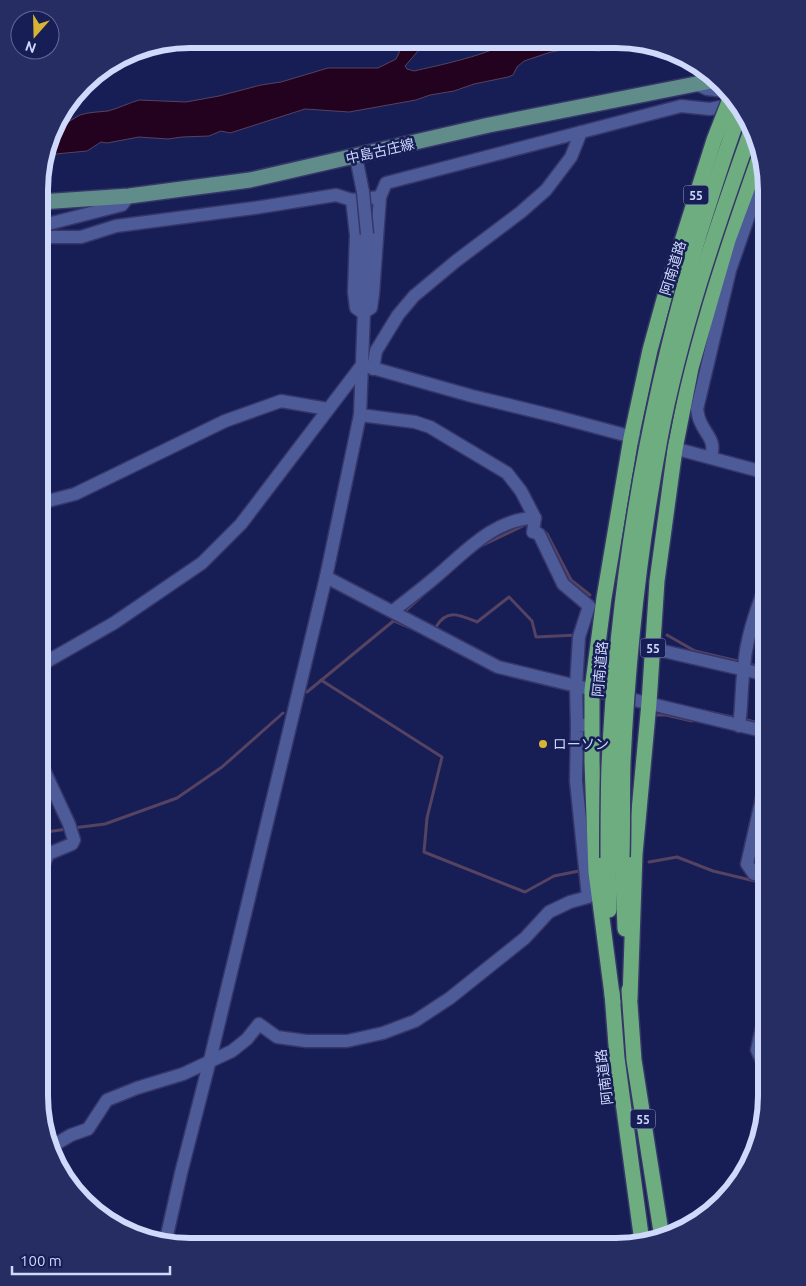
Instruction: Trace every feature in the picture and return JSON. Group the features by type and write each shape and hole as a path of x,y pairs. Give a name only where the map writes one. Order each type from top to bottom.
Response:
{"highway":[{"name":"55","path":"612,1002 596,872 592,690 607,579 631,438 650,350 666,292 714,140 729,103"},
{"name":"阿南道路","path":"661,1231 634,1060 623,904 615,858 609,767 615,670 632,535 648,435 680,300 709,204 738,118"},
{"name":"阿南道路","path":"641,1236 617,1058 612,1002 615,858 628,672 636,598 660,439 675,374 696,300 723,210 749,137"},
{"name":"55","path":"630,998 635,854 650,704 657,581 675,449 691,368 728,240 756,164"}],"main road":[{"name":"中島古庄線","path":"48,201 129,196 250,180 489,125 708,82"}],"street":[{"path":"696,84 707,89 718,90"},
{"path":"364,312 371,308 374,294 380,197 386,183 681,106 710,109 730,105"},
{"path":"48,661 114,623 202,563 241,524 328,409 368,367 398,315 414,296 456,261 521,212 546,190 571,157 581,132"},
{"path":"167,1236 180,1173 210,1060 326,577 360,415 368,367 364,312 367,234 363,192 356,157"},
{"path":"711,458 713,442 700,420 697,409 730,270 758,189"},
{"path":"48,237 81,237 116,226 336,195 352,200 380,197"},
{"path":"48,224 122,205 129,196"},
{"path":"352,200 356,235 354,292 356,308 364,312"},
{"path":"368,367 758,471"},
{"path":"48,501 75,494 225,421 281,401 328,409"},
{"path":"55,1142 88,1129 107,1100 137,1088 183,1074 232,1051 247,1039 259,1024 277,1037 306,1041 347,1041 383,1033 415,1021 450,998 525,938 549,912 570,902 588,897 576,781 576,686 580,633 588,606 563,584 539,534 533,532 534,523 521,490 507,473 430,427 415,422 360,415"},
{"path":"398,614 489,532 524,518 534,523"},
{"path":"326,577 498,667 650,704 740,721 758,728"},
{"path":"740,721 744,664 758,608"},
{"path":"663,651 744,664 758,671"},
{"path":"577,726 592,724"},
{"path":"48,779 69,824 74,840 72,844 48,854"},
{"path":"758,818 748,864 754,874 758,875"}],"shaded area":[{"path":"400,47 418,47 418,51 405,66 407,69 414,71 450,63 498,47 607,47 600,51 568,49 551,52 524,61 517,67 513,75 508,77 416,100 349,112 305,109 230,133 221,131 209,136 168,139 139,137 107,143 101,142 87,151 52,154 58,135 65,123 80,115 108,111 139,100 186,102 281,82 328,68 378,68 396,59"}],"waterway":[{"path":"481,546 525,525"},
{"path":"542,530 547,534 571,580 590,595"},
{"path":"402,614 421,597"},
{"path":"436,627 440,621 449,615 459,615 477,622 509,597 532,621 536,637 577,635"},
{"path":"307,692 397,618"},
{"path":"394,621 410,628"},
{"path":"667,635 695,651 742,662"},
{"path":"748,664 758,666"},
{"path":"321,680 442,757 427,818 424,852 525,892 554,876 579,871"},
{"path":"700,710 737,718"},
{"path":"73,828 105,824 177,798 222,767 283,713"},
{"path":"653,715 666,715 692,721"},
{"path":"743,719 758,723"},
{"path":"48,832 67,829"},
{"path":"649,862 677,857 713,871 758,882"}],"place":[{"name":"ローソン","path":"543,744"}]}
